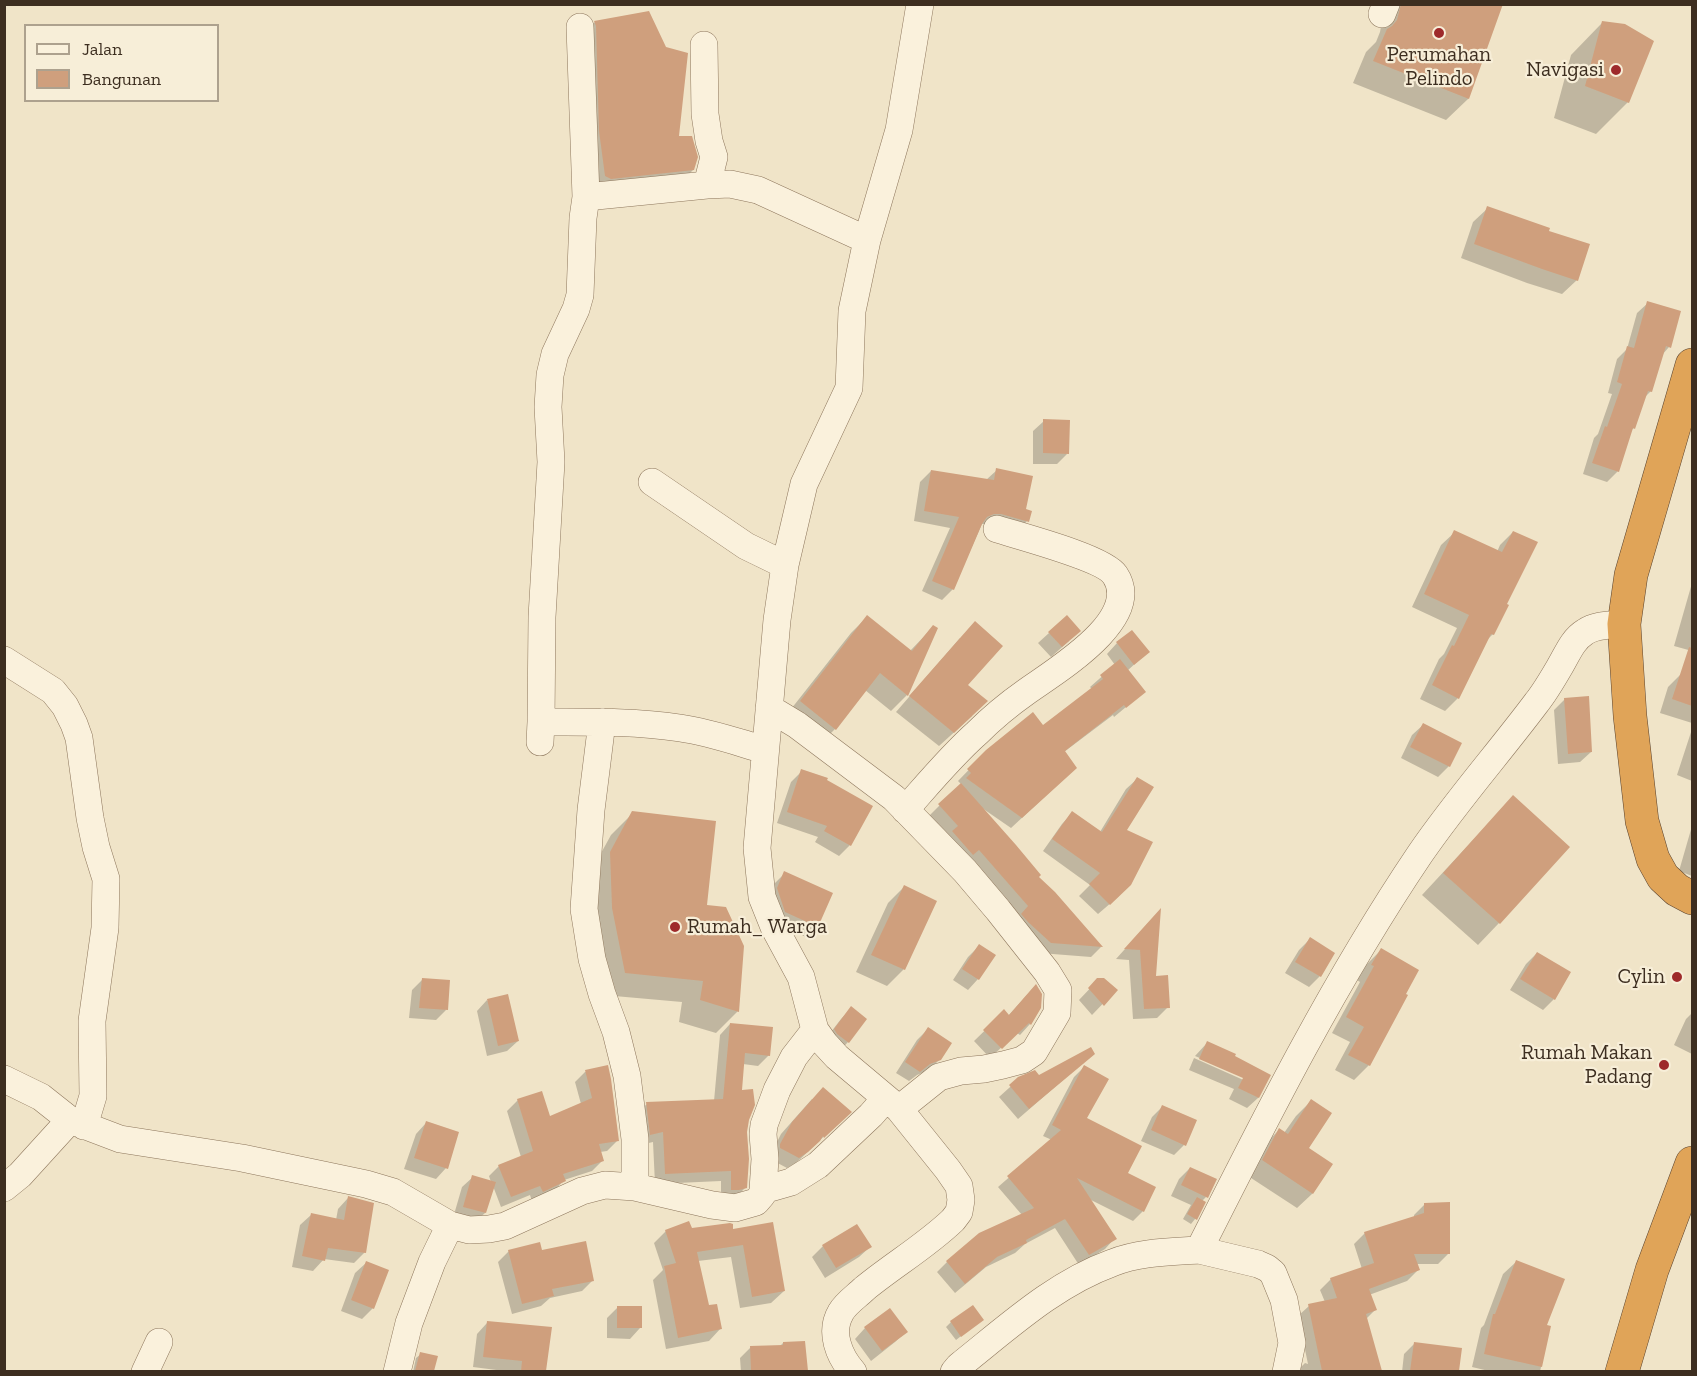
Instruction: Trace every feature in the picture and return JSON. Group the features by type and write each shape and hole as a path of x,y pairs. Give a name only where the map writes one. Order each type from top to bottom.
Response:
{"highway":[{"path":"1692,365 1631,575 1624,624 1630,716 1642,821 1653,859 1663,877 1677,890 1692,898"},
{"path":"1622,1371 1652,1270 1692,1163"}],"street":[{"path":"853,1371 844,1362 838,1345 837,1320 842,1310 880,1276 945,1228 959,1212 961,1200 959,1186 893,1103 837,1057 815,1030 801,976 778,934 762,897 757,848 777,620 785,565 804,484 849,388 852,311 867,240 899,130 920,4"},
{"path":"580,27 586,197 580,296 555,354 550,375 551,462 542,617 541,732 602,722 650,724 682,728 765,750"},
{"path":"704,45 705,114 714,157 707,185"},
{"path":"586,197 730,184 758,189 867,240"},
{"path":"652,482 746,546 785,565"},
{"path":"905,810 976,733 1093,643 1116,612 1120,597 1119,584 1110,569 1064,549 997,529"},
{"path":"1199,1251 1275,1100 1338,985 1420,854 1462,795 1538,701 1575,640 1586,630 1624,624"},
{"path":"4,660 53,691 65,706 74,724 79,738 90,818 106,879 105,928 92,1021 93,1096 77,1123 4,1188"},
{"path":"763,1190 791,1182 818,1165 871,1114 939,1077 1022,1060 1034,1052 1057,1013 1059,1001 1058,990 1047,972 998,910 965,871 894,798 797,725 769,708"},
{"path":"602,722 591,810 584,909 592,959 616,1032 627,1076 635,1139 635,1186"},
{"path":"4,1079 40,1097 77,1123 120,1139 242,1158 366,1184 393,1192 450,1225 468,1230 489,1229 505,1226 582,1191 605,1185 635,1186 712,1205 735,1208 756,1202 763,1190 764,1125 777,1090 794,1057 815,1030"},
{"path":"397,1371 409,1323 432,1262 450,1225"},
{"path":"954,1371 1035,1306 1073,1282 1113,1262 1151,1253 1199,1251 1258,1264 1273,1273 1284,1300 1292,1343 1286,1371"},
{"path":"145,1371 159,1342"}],"building":[{"name":"Perumahan Pelindo","path":"1401,4 1503,4 1469,99 1373,61 1387,29 1397,20"},
{"path":"649,11 666,47 688,53 679,136 692,136 698,157 694,170 611,179 605,176 599,131 594,21"},
{"name":"Navigasi","path":"1602,21 1625,24 1654,41 1629,103 1585,86"},
{"path":"1487,206 1550,228 1549,231 1590,244 1578,281 1474,244"},
{"path":"1647,301 1681,311 1671,348 1666,346 1652,392 1648,391 1619,472 1592,463 1622,384 1617,382 1627,346 1634,348"},
{"path":"1043,419 1070,420 1069,454 1043,453"},
{"path":"996,468 1033,476 1026,509 1032,511 1029,522 1001,514 987,517 954,590 932,581 959,517 924,511 931,470 994,480"},
{"path":"1454,530 1502,552 1513,531 1538,542 1494,635 1491,634 1459,699 1432,685 1469,615 1424,594"},
{"path":"867,615 912,651 933,625 938,628 908,696 880,673 836,730 800,701"},
{"path":"1067,615 1081,631 1062,647 1048,632"},
{"path":"975,621 1003,646 968,685 988,701 954,733 909,696"},
{"path":"1132,630 1150,652 1134,665 1116,642"},
{"path":"1689,647 1692,648 1692,706 1672,699"},
{"path":"1120,659 1146,692 1126,708 1124,705 1065,751 1077,768 1022,818 966,778 971,773 967,769 986,750 1033,712 1043,725 1103,679 1100,675"},
{"path":"1589,696 1592,752 1568,754 1564,698"},
{"path":"1423,723 1462,743 1450,767 1410,747"},
{"path":"801,769 828,778 827,780 873,806 851,846 824,831 827,826 787,812"},
{"path":"1137,777 1154,787 1127,830 1153,842 1131,885 1110,905 1089,884 1100,873 1052,839 1072,811 1102,832"},
{"path":"961,783 1041,875 1039,877 1103,947 1051,943 1021,914 1028,906 979,850 973,855 952,831 958,826 938,804"},
{"path":"1513,795 1570,847 1500,924 1443,873"},
{"name":"Rumah_ Warga","path":"632,811 716,821 707,905 726,907 744,946 739,1012 700,1000 703,981 625,973 612,908 610,852"},
{"path":"784,871 833,893 818,927 785,912 777,888"},
{"path":"904,885 937,901 905,970 871,955"},
{"path":"1161,908 1156,976 1168,975 1170,1008 1144,1009 1140,950 1124,949"},
{"path":"1310,937 1335,953 1321,977 1295,962"},
{"path":"979,944 996,955 979,980 962,969"},
{"path":"1381,948 1419,970 1370,1066 1348,1055 1364,1027 1346,1017 1374,966 1371,965"},
{"path":"1537,952 1571,972 1555,1000 1520,979"},
{"path":"422,978 450,980 448,1010 419,1008"},
{"path":"1097,978 1104,978 1118,990 1104,1006 1088,988"},
{"path":"1036,984 1042,994 1041,1008 1031,1025 1029,1023 1002,1049 983,1030 1004,1009 1009,1015"},
{"path":"508,994 519,1041 498,1046 487,999"},
{"path":"851,1006 867,1019 849,1043 834,1029"},
{"path":"730,1023 773,1027 770,1056 745,1053 742,1090 753,1089 755,1105 747,1132 749,1159 747,1188 739,1190 731,1190 731,1171 665,1174 663,1132 650,1135 646,1102 723,1099"},
{"path":"928,1027 952,1043 941,1060 930,1064 920,1072 905,1062"},
{"path":"1207,1041 1236,1054 1235,1056 1271,1075 1259,1098 1238,1088 1243,1078 1199,1059"},
{"path":"1091,1047 1095,1054 1029,1109 1009,1085 1018,1077 1035,1070 1039,1075"},
{"path":"608,1065 619,1141 599,1144 604,1161 563,1174 566,1181 543,1192 540,1186 511,1197 498,1165 533,1151 517,1099 542,1091 550,1116 592,1098 585,1070"},
{"path":"1084,1065 1109,1079 1087,1118 1142,1146 1128,1173 1156,1187 1144,1212 1077,1178 1117,1239 1089,1255 1065,1219 1026,1240 1027,1243 997,1257 965,1284 946,1261 979,1233 1034,1208 1007,1176 1061,1130 1052,1125"},
{"path":"823,1087 852,1112 799,1158 780,1148 780,1144 792,1122"},
{"path":"1311,1099 1332,1113 1309,1148 1333,1164 1313,1194 1262,1160 1279,1128 1288,1134"},
{"path":"1162,1105 1197,1120 1186,1146 1151,1130"},
{"path":"426,1121 459,1132 448,1169 414,1158"},
{"path":"1190,1167 1217,1179 1208,1198 1181,1185"},
{"path":"472,1175 496,1182 486,1213 463,1207"},
{"path":"348,1196 374,1203 366,1253 328,1248 325,1261 302,1256 311,1213 344,1220"},
{"path":"1197,1197 1206,1202 1197,1220 1187,1214"},
{"path":"1450,1202 1450,1254 1414,1254 1420,1270 1369,1289 1377,1310 1366,1314 1382,1371 1322,1371 1308,1304 1337,1298 1330,1278 1374,1263 1364,1232 1424,1213 1424,1203"},
{"path":"689,1221 692,1228 730,1223 733,1224 733,1229 773,1222 785,1291 752,1297 743,1245 697,1252 709,1305 717,1304 722,1329 678,1338 664,1266 676,1263 665,1230"},
{"path":"857,1224 872,1247 836,1268 822,1245"},
{"path":"586,1241 594,1281 552,1289 554,1296 522,1304 508,1250 540,1242 542,1250"},
{"path":"1516,1260 1565,1279 1547,1325 1551,1326 1542,1367 1484,1354 1493,1314 1495,1314"},
{"path":"366,1261 389,1270 374,1309 351,1300"},
{"path":"973,1305 984,1320 961,1337 950,1321"},
{"path":"617,1306 642,1306 642,1328 617,1328"},
{"path":"890,1308 908,1332 882,1351 864,1327"},
{"path":"487,1321 552,1327 546,1371 521,1371 522,1361 483,1357"},
{"path":"805,1341 808,1371 751,1371 750,1346 783,1345 783,1342"},
{"path":"1414,1342 1462,1348 1459,1371 1410,1371"},
{"path":"420,1352 438,1356 434,1371 415,1371"}],"place":[{"name":"Perumahan Pelindo","path":"1439,33"},
{"name":"Navigasi","path":"1616,70"},
{"name":"Rumah_ Warga","path":"675,927"},
{"name":"Cylin","path":"1677,977"},
{"name":"Rumah Makan Padang","path":"1664,1065"}]}
